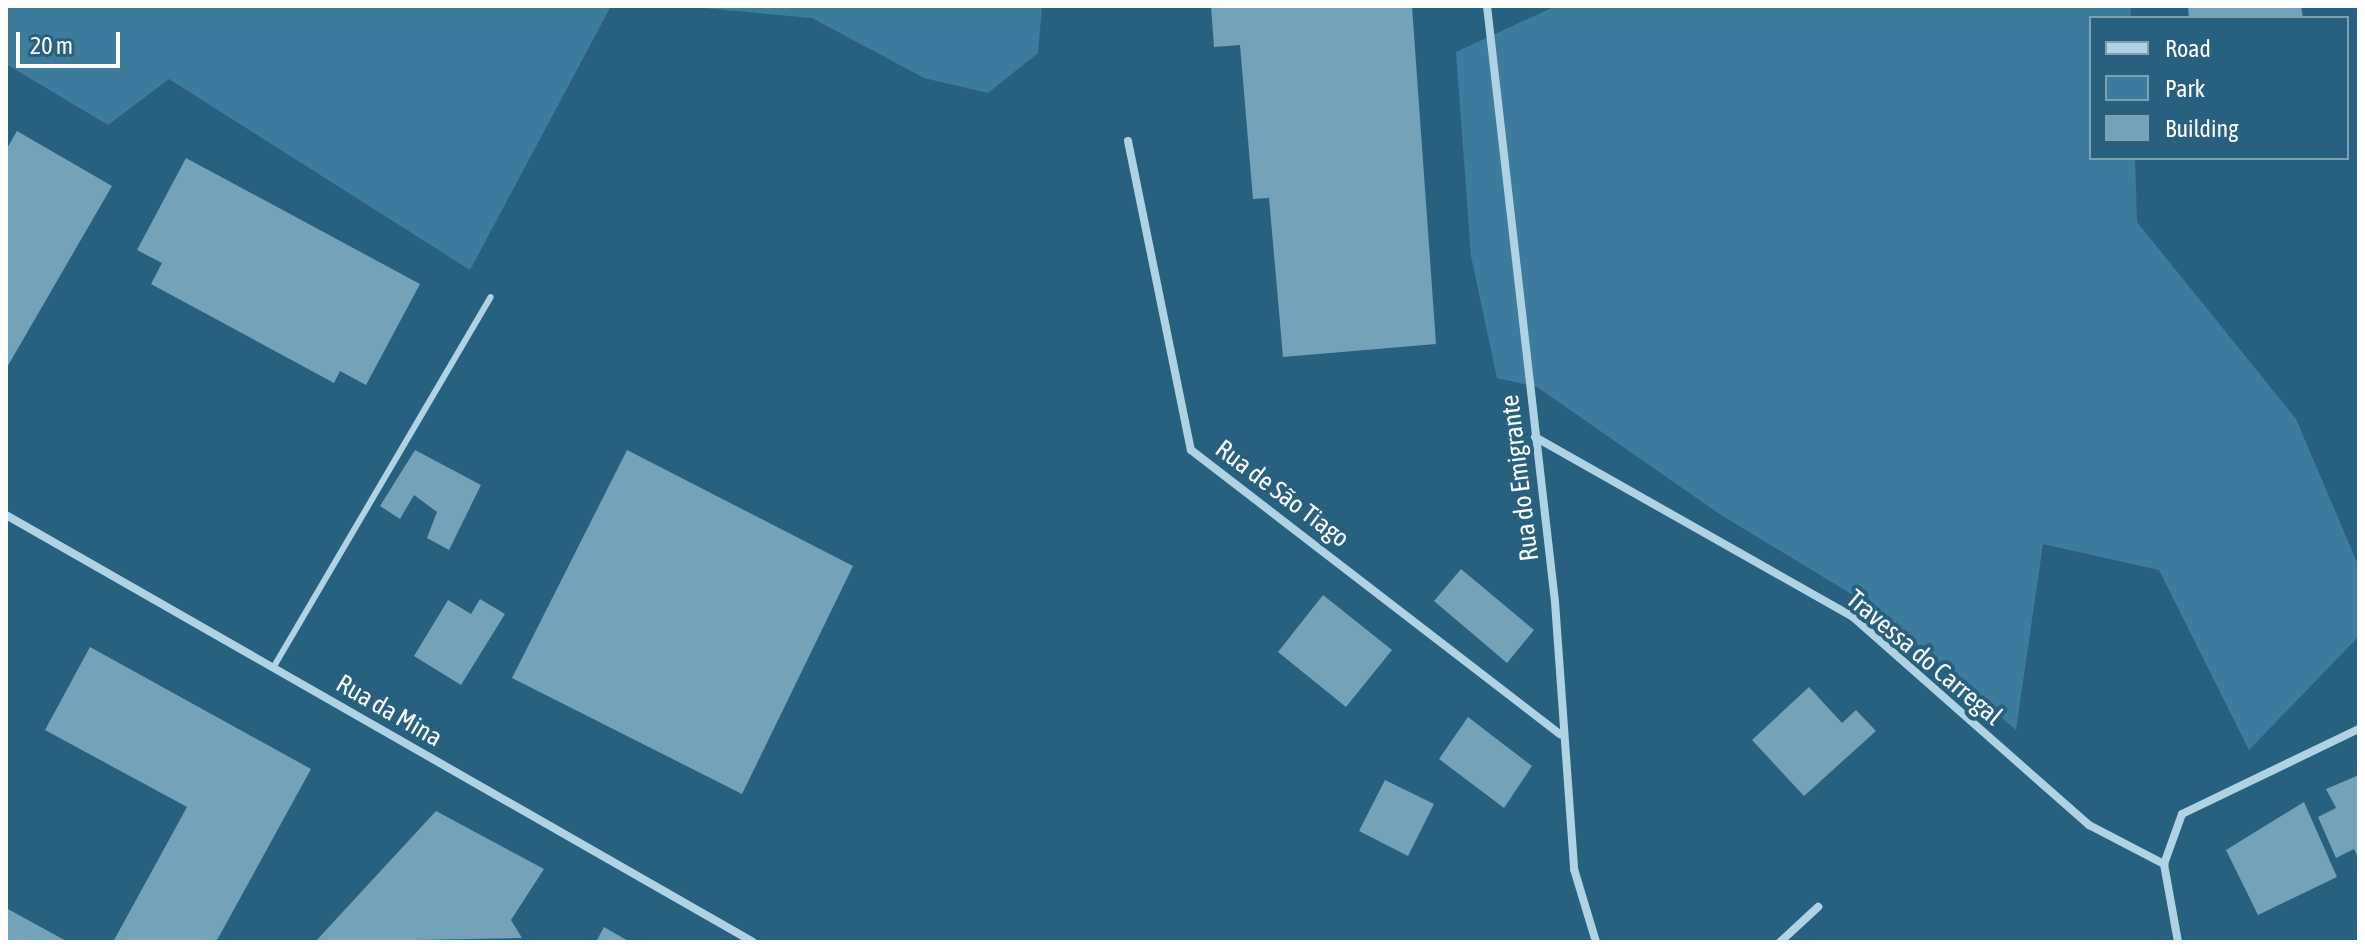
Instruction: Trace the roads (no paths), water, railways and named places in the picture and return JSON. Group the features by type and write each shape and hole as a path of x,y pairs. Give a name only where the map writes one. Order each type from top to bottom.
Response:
{"street":[{"name":"Rua do Emigrante","path":"1487,6 1555,602 1560,734 1574,869 1596,942"},
{"name":"Rua de São Tiago","path":"1128,141 1191,450 1560,734"},
{"name":"Travessa do Carregal","path":"1535,437 1853,617 2089,825 2164,864"},
{"name":"Rua da Mina","path":"6,515 753,942"},
{"path":"2178,942 2164,864 2182,814 2359,729"},
{"path":"1780,942 1818,907"}],"lane":[{"path":"273,668 491,297"}]}
